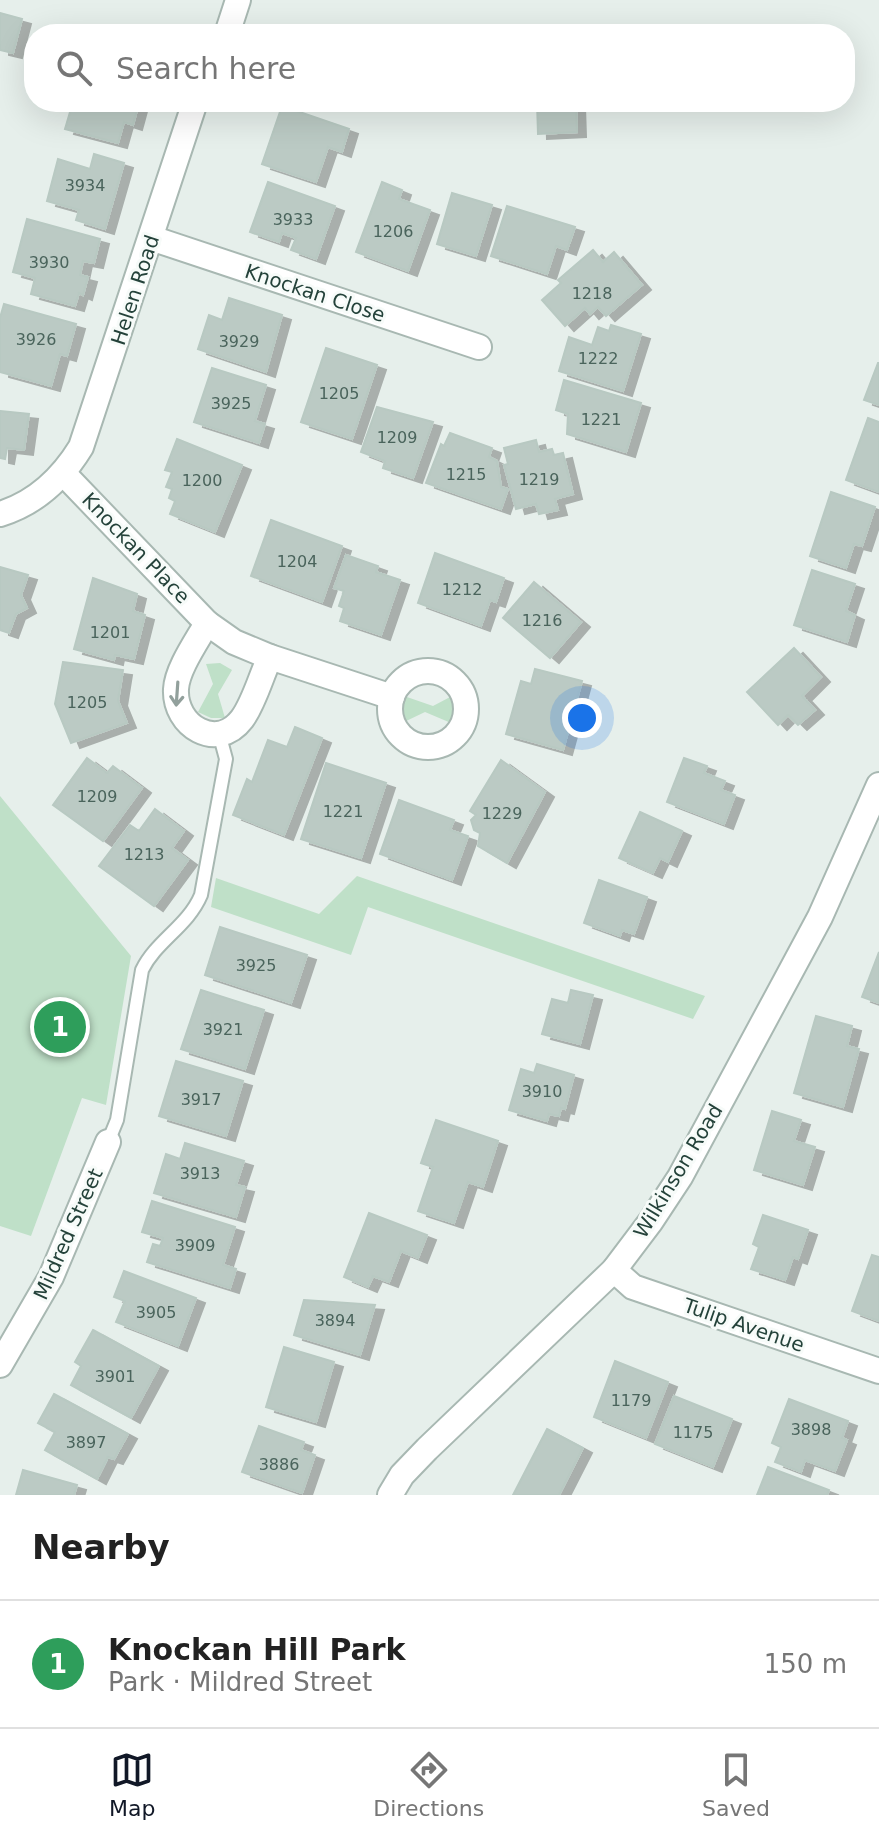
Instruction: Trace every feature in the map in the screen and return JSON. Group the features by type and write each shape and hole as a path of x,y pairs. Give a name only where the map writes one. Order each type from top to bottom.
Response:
{"street":[{"path":"230,24 238,0"},
{"name":"Helen Road","path":"64,474 81,447 95,414 192,112"},
{"name":"Knockan Close","path":"151,238 479,347"},
{"path":"0,514 35,497 64,474"},
{"name":"Knockan Place","path":"64,474 207,623 234,642 392,697"},
{"path":"207,623 176,685 176,708 188,725 202,732 219,733 242,719 270,657"},
{"name":"Wilkinson Road","path":"390,1495 402,1475 427,1449 614,1270 688,1163 820,917 879,785"},
{"name":"Mildred Street","path":"0,1365 51,1277 108,1142"},
{"name":"Tulip Avenue","path":"614,1270 633,1287 879,1371"}],"lane":[{"path":"108,1142 117,1120 142,970 150,954 194,912 201,895 226,759 219,733"}],"green space":[{"path":"220,663 232,670 218,694 225,718 211,718 198,712 213,684 206,664"},
{"path":"404,696 433,706 452,696 456,710 451,723 425,712 402,723 400,710"},
{"path":"0,796 131,956 106,1105 82,1098 31,1236 0,1226"},
{"path":"357,876 705,996 693,1019 368,907 351,955 211,907 216,878 319,914"}],"building":[{"path":"0,13 22,19 13,53 0,50"},
{"path":"70,112 137,112 133,125 124,122 118,143 65,129"},
{"path":"280,112 299,112 349,129 342,152 328,147 316,182 262,164"},
{"path":"537,112 576,112 577,132 538,134"},
{"path":"94,154 124,163 105,229 76,220 79,210 47,201 58,159 90,169"},
{"path":"268,182 335,206 316,259 291,250 296,238 282,233 279,242 250,232"},
{"path":"382,182 402,190 399,199 430,210 408,271 356,252"},
{"path":"452,193 492,205 476,256 437,244"},
{"path":"507,206 575,227 567,250 556,246 547,274 491,256"},
{"path":"27,219 100,239 94,263 83,261 80,275 88,277 83,295 79,293 75,306 31,294 35,278 13,272"},
{"path":"593,250 603,262 614,252 642,285 606,316 598,307 590,314 585,308 565,326 542,300 561,283 558,280"},
{"path":"229,298 282,315 266,372 198,349 209,315 222,320"},
{"path":"4,304 76,324 67,356 60,354 51,386 0,372 0,318"},
{"path":"611,325 641,334 623,391 559,371 569,337 592,345 598,327 609,331"},
{"path":"326,348 377,365 352,439 301,422"},
{"path":"879,363 879,405 864,400"},
{"path":"212,368 266,385 255,421 265,424 259,443 194,422"},
{"path":"564,380 641,403 626,452 567,434 568,414 556,410"},
{"path":"377,407 433,422 413,478 383,468 385,461 361,452"},
{"path":"0,411 29,414 24,450 7,448 5,459 0,458"},
{"path":"868,418 879,422 879,492 846,480"},
{"path":"450,433 492,448 489,457 497,461 501,487 508,489 501,509 426,483 441,444 444,446"},
{"path":"177,439 242,465 215,532 170,514 175,501 169,498 172,489 166,487 172,472 165,470"},
{"path":"536,440 539,452 552,449 554,455 563,453 573,494 555,499 558,510 539,514 536,504 516,509 504,465 508,464 504,448"},
{"path":"831,492 875,507 862,546 854,544 846,568 810,556"},
{"path":"271,520 342,546 322,602 251,576"},
{"path":"435,553 504,578 496,602 490,600 481,626 418,603"},
{"path":"346,555 378,566 376,572 400,580 381,635 340,621 344,608 339,606 344,591 334,588"},
{"path":"0,567 28,575 21,595 27,608 16,614 9,633 0,630"},
{"path":"812,570 855,584 846,611 855,615 847,642 794,625"},
{"path":"93,578 137,594 133,611 145,615 134,659 115,655 114,660 74,649"},
{"path":"534,582 581,622 550,658 503,618"},
{"path":"794,648 821,677 802,696 815,710 798,725 788,715 778,725 747,692"},
{"path":"63,662 123,670 118,701 127,723 71,743 55,704"},
{"path":"535,669 582,681 563,750 506,734 521,681 531,684"},
{"path":"295,727 322,738 284,835 233,815 247,779 252,782 268,740 287,747"},
{"path":"87,758 107,773 113,766 142,788 103,841 53,805"},
{"path":"684,758 707,766 704,773 725,781 721,790 735,795 724,824 667,802"},
{"path":"501,760 545,792 507,863 478,846 480,833 474,830 471,820 476,815 470,811"},
{"path":"326,763 386,783 361,858 301,839"},
{"path":"399,800 454,820 450,830 468,836 452,880 380,854"},
{"path":"155,809 184,831 172,848 188,860 154,906 99,866 130,825 139,831"},
{"path":"640,812 682,831 668,862 660,858 653,873 619,858"},
{"path":"599,880 647,897 634,934 622,930 620,936 584,923"},
{"path":"220,927 307,955 291,1003 205,975"},
{"path":"879,952 879,1003 862,997"},
{"path":"201,990 264,1010 245,1069 181,1049"},
{"path":"571,990 593,995 580,1044 542,1034 552,999 568,1003"},
{"path":"816,1016 852,1026 847,1046 859,1049 843,1107 794,1093"},
{"path":"176,1061 243,1081 226,1136 159,1116"},
{"path":"537,1064 574,1075 565,1109 561,1108 559,1116 549,1114 547,1121 509,1110 521,1069 534,1073"},
{"path":"772,1111 801,1120 794,1141 815,1147 803,1185 754,1170"},
{"path":"436,1120 498,1141 483,1187 468,1182 454,1223 418,1211 433,1167 421,1163"},
{"path":"185,1143 244,1161 236,1185 245,1187 236,1217 154,1193 166,1154 180,1159"},
{"path":"152,1201 235,1227 223,1265 236,1269 230,1288 147,1262 153,1244 160,1246 163,1238 142,1232"},
{"path":"369,1213 427,1235 418,1258 401,1251 389,1282 373,1276 368,1287 344,1277"},
{"path":"763,1215 808,1230 798,1259 793,1257 785,1280 751,1269 759,1247 753,1244"},
{"path":"872,1255 879,1257 879,1321 852,1311"},
{"path":"124,1271 196,1298 178,1346 116,1322 125,1301 114,1297"},
{"path":"304,1300 375,1305 360,1355 294,1335"},
{"path":"93,1330 159,1366 131,1418 71,1385 81,1366 75,1362"},
{"path":"284,1347 334,1362 316,1422 266,1407"},
{"path":"615,1361 668,1382 646,1438 594,1417"},
{"path":"54,1394 128,1434 114,1459 108,1457 97,1479 45,1450 55,1432 38,1423"},
{"path":"674,1396 732,1419 713,1467 655,1444"},
{"path":"789,1399 848,1421 842,1438 847,1440 835,1471 805,1460 801,1472 775,1462 781,1447 772,1443"},
{"path":"259,1426 304,1442 301,1450 315,1455 302,1493 242,1472"},
{"path":"547,1429 583,1448 559,1495 513,1495"},
{"path":"768,1467 829,1490 827,1495 757,1495"},
{"path":"23,1470 77,1485 74,1495 16,1495"}],"place":[{"name":"Knockan Hill Park","path":"60,1027"}]}
